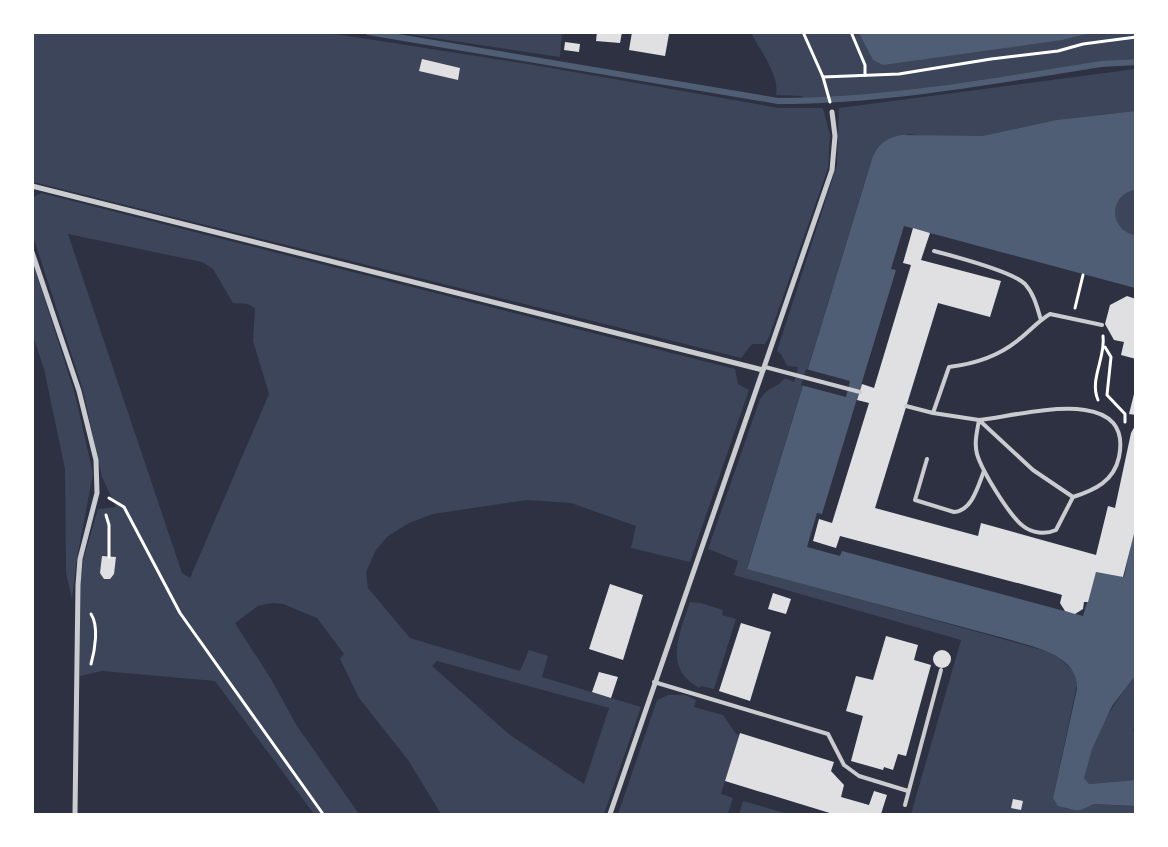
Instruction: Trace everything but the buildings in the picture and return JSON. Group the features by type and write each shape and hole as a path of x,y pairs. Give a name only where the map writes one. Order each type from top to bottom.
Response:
{"street":[{"path":"610,814 832,170 835,136 832,112"},
{"path":"32,186 764,368"},
{"path":"32,252 79,391 96,460 97,493 80,559 78,585 75,814"}],"lane":[{"path":"934,251 980,264 1024,282 1033,297 1041,320"},
{"path":"933,413 949,367 974,364 993,355 1017,341 1050,314 1102,326"},
{"path":"764,368 860,392"},
{"path":"906,406 933,413 979,420 1062,408 1094,412 1107,417 1120,431 1122,441 1119,460 1112,475 1102,485 1073,497 1056,530 1043,533 1033,531 1023,526 1015,517 984,471 977,453 975,439 979,420"},
{"path":"979,420 1033,470 1073,497"},
{"path":"927,459 915,500 954,512 960,512 969,502 984,471"},
{"path":"904,805 942,670"},
{"path":"654,682 828,734 844,764 859,776 908,791"}],"path":[{"path":"803,32 828,92"},
{"path":"851,32 865,65 865,75"},
{"path":"823,77 929,70 990,59 1058,51 1083,44 1136,37"},
{"path":"1078,298 1083,275"},
{"path":"1102,326 1104,346 1095,393 1107,417"},
{"path":"1104,346 1110,357 1107,394 1126,414 1120,431"},
{"path":"97,493 109,525 109,557"},
{"path":"97,493 118,502 124,508 180,613 323,814"}],"shaded area":[{"path":"562,32 560,57 401,33"},
{"path":"32,33 329,33 528,64 779,108 823,108 830,135 828,168 769,337 765,344 752,344 741,358 33,182"},
{"path":"751,33 1135,33 1135,59 1099,62 880,95 805,99 801,96 776,95 775,80 772,72"},
{"path":"859,33 1091,33 1062,40 883,65 873,60"},
{"path":"1135,69 1135,111 1056,120 982,136 935,137 908,134 872,159 747,568 1046,651 1060,658 1074,672 1077,685 1053,798 1065,808 1074,810 1094,804 1135,806 1135,814 911,814 961,640 734,575 738,561 708,549 760,399 767,391 785,378 794,382 798,367 787,366 781,354 777,351 837,165 839,108"},
{"path":"1135,111 1135,190 1126,193 1120,198 1115,212 1116,220 1120,227 1126,232 1135,235 1135,288 904,226 891,269 896,270 822,514 817,513 807,547 840,556 842,551 1083,616 1096,572 1124,577 1135,526 1135,676 1112,706 1092,749 1084,778 1089,784 1135,780 1135,806 1094,804 1081,810 1074,810 1058,806 1053,798 1077,689 1071,668 1063,661 1043,650 1011,640 747,569 872,159 877,149 887,140 902,135 982,136 1056,120"},
{"path":"1135,190 1135,235 1126,232 1120,227 1116,220 1115,212 1120,198 1126,193"},
{"path":"41,193 735,369 738,384 749,390 690,562 631,548 636,526 571,503 526,500 433,514 409,523 388,536 376,550 366,572 368,588 410,638 520,671 529,650 548,656 542,677 641,707 604,814 441,814 408,760 359,698 340,659 344,654 317,618 283,604 272,603 258,606 235,623 271,679 297,726 359,814 314,814 215,681 102,671 80,676 80,586 83,560 98,509 116,507 102,477 83,390 33,236 32,198","holes":["68,234 202,262 213,269 233,303 248,304 255,308 253,341 269,394 190,578 182,573","437,661 609,708 584,784 510,735 432,666"]},
{"path":"33,263 75,394 93,474 77,558 72,599 66,573 65,469 44,369 33,336"},
{"path":"690,602 701,603 723,610 722,615 736,619 714,689 700,686 700,688 688,680 681,671 677,649 682,625"},
{"path":"1135,676 1136,722 1133,731 1135,731 1135,780 1089,784 1084,778 1091,750 1110,711"},
{"path":"668,695 685,695 696,700 694,707 723,715 736,734 739,735 721,794 733,798 728,813 731,814 618,814 657,700"},
{"path":"743,801 788,814 739,814"}],"pier":[{"path":"806,369 850,381 846,397 801,385"}],"waterway":[{"path":"368,32 778,101 859,98 900,94 1101,64 1136,62"}]}
